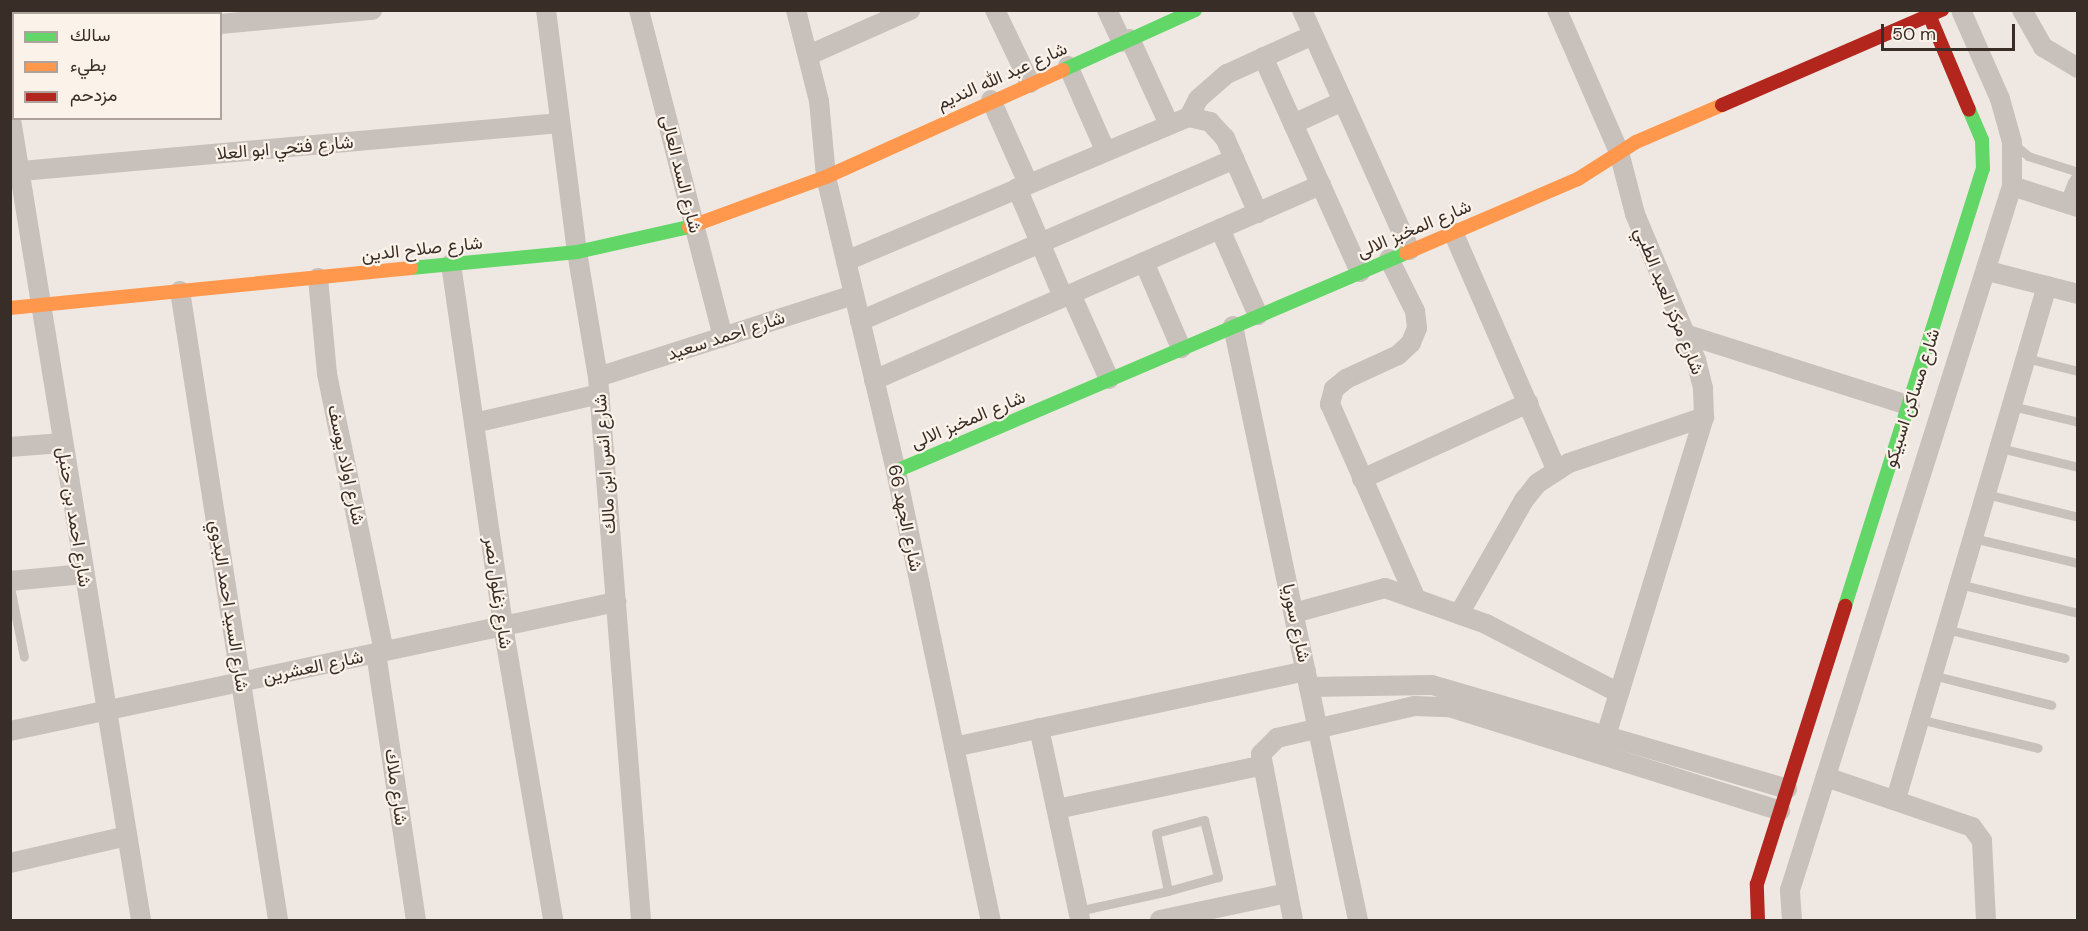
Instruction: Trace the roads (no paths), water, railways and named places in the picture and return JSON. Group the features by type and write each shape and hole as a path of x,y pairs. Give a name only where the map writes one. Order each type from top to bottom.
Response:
{"street":[{"path":"222,24 271,15 372,10"},
{"name":"شارع انس ابن مالك","path":"546,10 577,252 599,386 641,921"},
{"name":"شارع السد العالى","path":"639,10 723,337"},
{"name":"شارع الجهد 66","path":"796,10 809,55 826,177 896,471 991,921"},
{"path":"809,55 910,10"},
{"path":"1107,10 1126,41 1168,122"},
{"name":"شارع عبد الله النديم","path":"826,177 991,100 1194,10"},
{"path":"1302,10 1410,250"},
{"name":"شارع مركز العبد الطبي","path":"1557,10 1619,152 1635,214 1696,360 1704,417 1606,736"},
{"name":"شارع مساكن اسبيكو","path":"1792,921 1790,890 1988,270 2012,186 2012,142 2000,99 1961,10"},
{"path":"2022,10 2043,46 2078,68"},
{"path":"1001,12 1030,83"},
{"name":"شارع المخبز الالى","path":"896,471 1578,179 1619,152 1933,12"},
{"name":"شارع مساكن اسبيكو","path":"1758,921 1757,884 1910,406 1983,169 1982,140 1933,12"},
{"path":"1190,117 1211,85 1263,57 1313,35"},
{"path":"1263,57 1360,272"},
{"path":"1068,66 1105,150"},
{"path":"991,100 1040,244 1109,379"},
{"path":"1293,124 1343,101"},
{"name":"شارع احمد بن حنبل","path":"10,113 16,172 141,921"},
{"path":"846,261 1168,122 1190,117 1210,123 1225,138 1258,213"},
{"name":"شارع فتحي ابو العلا","path":"16,172 560,123"},
{"path":"860,321 1235,159"},
{"name":"شارع صلاح الدين","path":"10,308 577,252 695,226 826,177"},
{"path":"2012,186 2074,206 2078,183"},
{"path":"874,380 1321,185"},
{"path":"1220,229 1258,315"},
{"path":"1453,232 1556,469"},
{"path":"1389,259 1415,311 1417,327 1411,343 1398,355 1346,379 1334,389 1330,404 1416,599"},
{"path":"1143,262 1181,348"},
{"name":"شارع زغلول نصر","path":"451,264 502,626 553,921"},
{"path":"1988,270 2078,294"},
{"name":"شارع اولاد يوسف","path":"318,278 327,374 380,652"},
{"path":"1896,799 2047,286"},
{"name":"شارع السيد احمد البدوي","path":"180,291 278,921"},
{"name":"شارع احمد سعيد","path":"474,423 599,386 723,337 854,295"},
{"name":"شارع سوريا","path":"1233,326 1358,921"},
{"path":"1685,334 1910,406"},
{"path":"1362,479 1528,403"},
{"path":"1459,614 1524,500 1556,469 1704,417"},
{"path":"10,447 62,443"},
{"path":"10,581 84,574"},
{"path":"1294,613 1376,587 1459,614 1619,693"},
{"name":"شارع العشرين","path":"10,732 616,602"},
{"name":"شارع ملاك","path":"380,652 416,921"},
{"path":"954,747 1040,728 1307,679 1432,685 1787,789"},
{"path":"1293,921 1260,766 1267,744 1318,729 1438,704 1780,812"},
{"path":"1040,728 1079,916"},
{"path":"1057,809 1260,766"},
{"path":"1826,777 1896,799 1972,827 1982,842 1987,920"},
{"path":"10,862 127,836"},
{"path":"1160,921 1287,893"}],"lane":[{"path":"2012,142 2028,156 2078,172"},
{"path":"2026,358 2078,371"},
{"path":"2012,406 2078,422"},
{"path":"2000,448 2078,468"},
{"path":"1986,495 2078,517"},
{"path":"1973,538 2078,564"},
{"path":"1959,584 2078,613"},
{"path":"10,587 24,657"},
{"path":"1946,629 2065,658"},
{"path":"1932,675 2051,705"},
{"path":"1919,719 2038,748"},
{"path":"1079,916 1218,877 1204,820 1156,833 1168,891"}]}
